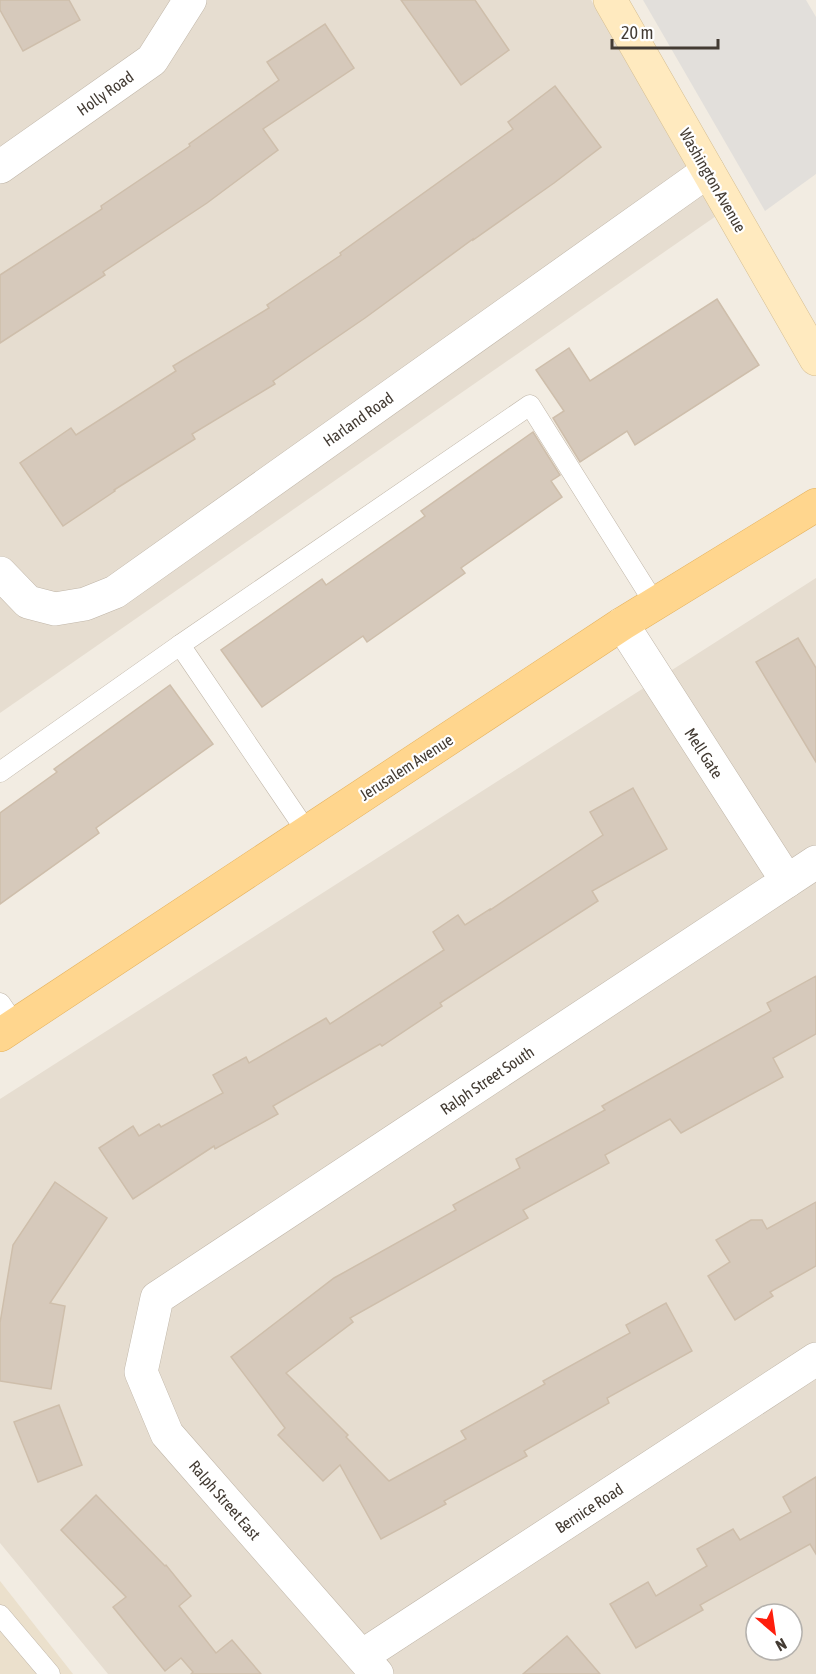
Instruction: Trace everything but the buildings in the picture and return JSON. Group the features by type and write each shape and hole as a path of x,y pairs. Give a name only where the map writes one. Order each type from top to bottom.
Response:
{"main road":[{"name":"Jerusalem Avenue","path":"5,1021 307,832 622,624 816,505"}],"street":[{"name":"Holly Road","path":"0,167 152,60 190,0"},
{"name":"Washington Avenue","path":"610,0 816,359"},
{"name":"Harland Road","path":"0,573 28,602 55,609 85,604 115,591 708,171"},
{"name":"Mell Gate","path":"622,624 787,881"},
{"name":"Ralph Street South","path":"157,1298 816,862"},
{"name":"Ralph Street East","path":"157,1298 141,1372 167,1434 370,1665"},
{"name":"Bernice Road","path":"370,1665 816,1359"}],"lane":[{"path":"0,772 180,645 530,405 656,604"},
{"path":"180,645 307,832"},
{"path":"0,1615 50,1674"}],"shaded area":[{"path":"0,0 591,0 719,214 0,713"},
{"path":"643,0 806,0 816,17 816,174 765,211"},
{"path":"816,578 816,1674 108,1674 0,1543 0,1099"},
{"path":"0,1581 73,1674 0,1674"}]}
